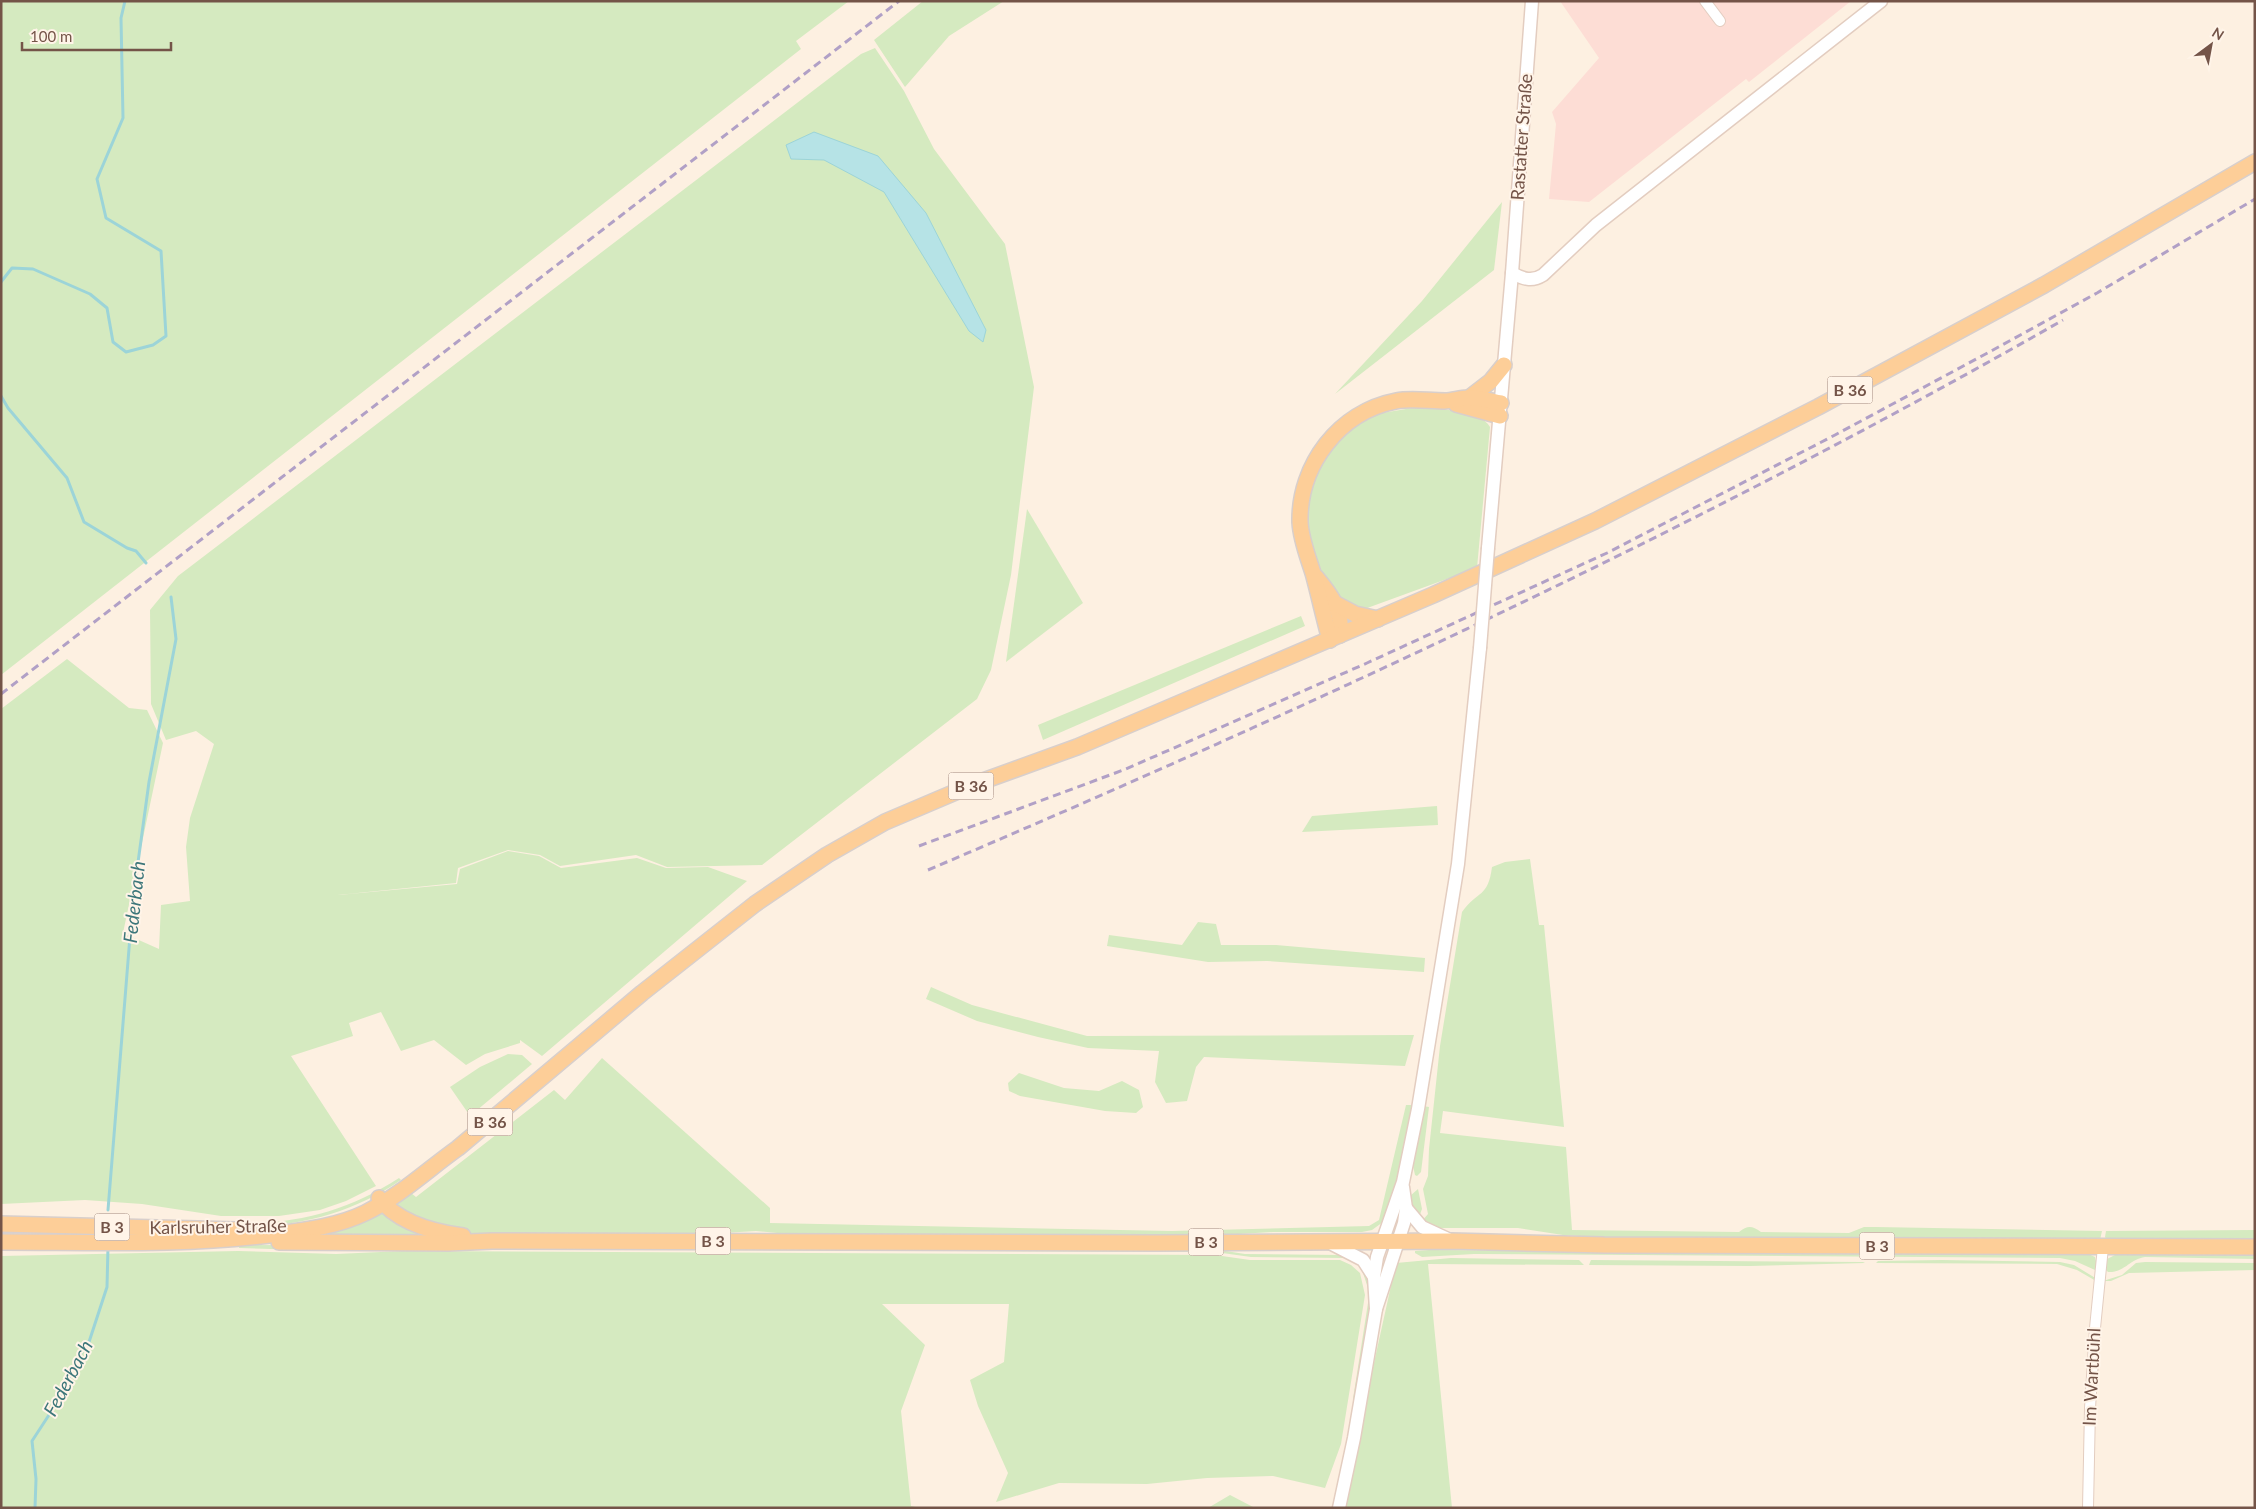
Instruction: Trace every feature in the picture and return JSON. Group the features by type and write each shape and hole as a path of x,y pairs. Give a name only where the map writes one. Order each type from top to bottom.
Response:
{"main road":[{"name":"B 36","path":"240,1239 336,1224 364,1214 381,1201 407,1188 458,1148 642,993 755,904 826,855 885,822 972,786 1077,747 1378,619 1595,521 1818,407 2044,285 2255,162"},
{"path":"1469,398 1491,381 1504,365"},
{"path":"1445,401 1469,398 1500,409"},
{"path":"1335,637 1312,572 1300,523 1302,496 1310,472 1321,451 1334,435 1369,410 1395,401 1418,399 1445,401 1500,409"},
{"path":"1312,572 1336,604 1340,615 1335,637"},
{"path":"1336,604 1355,614 1378,619"},
{"name":"Karlsruher Straße","path":"1,1224 240,1230 291,1226 314,1222 345,1214 381,1201"},
{"name":"B 3","path":"381,1201 398,1215 424,1227 450,1234 492,1241"},
{"name":"B 3","path":"1,1242 125,1243 240,1239 270,1242 448,1244 492,1241 1131,1243 1452,1241 1604,1245 2255,1247"}],"street":[{"name":"Rastatter Straße","path":"1403,1182 1418,1109 1458,864 1480,648 1512,273 1532,1"},
{"path":"1705,1 1720,21"},
{"path":"1512,273 1549,268 1603,219 1881,1"},
{"path":"1339,1508 1354,1438 1376,1309 1398,1241 1406,1208 1403,1182"},
{"path":"1376,1309 1374,1277 1382,1241 1403,1182"},
{"path":"1406,1208 1422,1226 1452,1241"},
{"path":"1326,1241 1358,1256 1366,1264 1374,1277"},
{"name":"Im Wartbühl","path":"2088,1508 2094,1328 2103,1247"}],"shaded area":[{"path":"1560,1 1851,1 1749,82 1746,79 1589,202 1549,199 1556,124 1552,112 1599,58"}],"green space":[{"path":"1,1 849,1 796,41 801,49 1,675"},
{"path":"923,1 1004,1 949,36 905,87 874,40"},
{"path":"875,48 904,91 934,149 1005,244 1034,387 1011,575 991,670 977,699 762,865 667,867 636,855 560,866 540,855 508,850 458,868 456,883 338,895 457,884 460,869 508,851 539,856 561,868 637,858 666,868 708,867 747,881 542,1056 520,1040 520,1043 485,1054 466,1065 434,1040 401,1051 381,1012 349,1023 353,1036 291,1056 376,1186 346,1201 320,1210 279,1216 221,1216 142,1204 85,1200 1,1204 1,709 67,659 129,708 147,710 163,743 123,933 159,949 161,905 190,901 186,847 190,818 214,744 196,731 166,740 151,704 150,610 178,576 861,54"},
{"path":"1502,202 1494,270 1335,394 1422,301"},
{"path":"1412,408 1442,409 1466,413 1485,421 1490,427 1477,568 1359,611 1334,598 1317,571 1304,510 1315,471 1340,437 1357,424 1376,414"},
{"path":"1027,509 1083,603 1006,662"},
{"path":"1301,616 1305,626 1043,740 1038,725"},
{"path":"1437,806 1438,825 1302,832 1312,816"},
{"path":"1530,859 1539,925 1544,925 1564,1127 1443,1111 1440,1133 1566,1147 1572,1230 1739,1232 1750,1227 1761,1232 1849,1233 1864,1227 1876,1227 2102,1231 2100,1240 1630,1239 1563,1235 1518,1228 1436,1228 1422,1221 1428,1214 1423,1189 1428,1176 1440,1046 1462,912 1485,889 1492,867 1505,862"},
{"path":"1198,922 1216,924 1221,945 1276,945 1425,958 1424,972 1267,961 1208,962 1107,946 1109,935 1182,945"},
{"path":"931,987 972,1005 1087,1036 1414,1035 1405,1066 1204,1057 1196,1067 1187,1101 1166,1103 1155,1082 1159,1051 1088,1048 977,1021 926,999"},
{"path":"508,1054 522,1055 532,1064 470,1116 450,1087 480,1067"},
{"path":"602,1058 770,1208 770,1223 1172,1231 1369,1226 1379,1220 1406,1105 1414,1105 1393,1194 1383,1222 1372,1230 1362,1232 1273,1232 1206,1236 808,1236 756,1231 690,1235 492,1235 470,1234 425,1225 396,1205 411,1193 416,1197 554,1090 565,1100"},
{"path":"1019,1073 1064,1088 1099,1091 1122,1081 1139,1090 1143,1107 1136,1113 1105,1111 1020,1096 1009,1091 1008,1083"},
{"path":"1423,1106 1429,1107 1421,1172 1417,1176 1413,1166"},
{"path":"399,1178 401,1180 364,1201 324,1216 283,1224 240,1227 240,1224 283,1221 323,1213 361,1199"},
{"path":"1418,1189 1422,1209 1419,1217 1411,1204 1410,1196"},
{"path":"381,1213 435,1236 317,1238 358,1225"},
{"path":"2255,1230 2255,1241 2107,1240 2105,1237 2106,1231"},
{"path":"239,1245 1219,1250 1245,1254 1340,1255 1347,1258 1251,1257 1215,1252 403,1249 336,1251 239,1248"},
{"path":"238,1251 336,1254 403,1251 1215,1255 1250,1260 1340,1260 1351,1265 1360,1273 1365,1295 1341,1444 1325,1488 1273,1476 1207,1478 1147,1484 1059,1483 996,1502 1008,1473 978,1406 970,1380 1004,1362 1009,1304 882,1304 925,1345 901,1411 911,1506 920,1508 1,1508 1,1256"},
{"path":"1415,1251 2086,1253 2095,1257 2098,1269 2095,1270 2075,1261 2060,1258 1474,1254 1422,1257 1415,1253"},
{"path":"2119,1253 2255,1253 2255,1259 2145,1257 2135,1260 2114,1272 2108,1272 2105,1269 2107,1259"},
{"path":"1451,1258 1579,1260 1584,1265 1428,1264 1452,1508 1342,1508 1396,1263"},
{"path":"1591,1260 1865,1263 1750,1266 1589,1265"},
{"path":"1878,1261 2060,1262 2074,1265 2097,1279 2096,1281 2077,1270 2057,1264 1876,1263"},
{"path":"2136,1263 2255,1263 2255,1270 2129,1273 2111,1281 2103,1281 2122,1275"},
{"path":"1361,1267 1364,1269 1370,1285 1370,1306 1356,1399 1353,1399 1368,1303 1368,1288"},
{"path":"1230,1495 1255,1508 1208,1508"}],"water":[{"path":"814,132 878,156 926,213 986,330 983,342 969,331 884,192 824,160 791,159 786,145"}],"waterway":[{"name":"Federbach","path":"1,282 12,268 33,269 90,294 107,308 113,342 126,352 153,345 166,336 161,251 106,218 97,179 123,118 121,18 125,1"},
{"name":"Federbach","path":"1,396 8,408 67,478 84,522 127,548 136,551 146,563"},
{"name":"Federbach","path":"108,1210 133,899 149,782 176,639 171,597"},
{"name":"Federbach","path":"35,1508 36,1479 32,1441 62,1395 78,1357 89,1342 107,1287 108,1247"}],"railway":[{"path":"1,694 899,1"},
{"path":"919,846 1126,769 1367,663 1607,553 1835,435 1993,350 2097,293 2255,199"},
{"path":"928,870 1217,744 1503,612 1786,471 1925,397 2063,320"}]}
